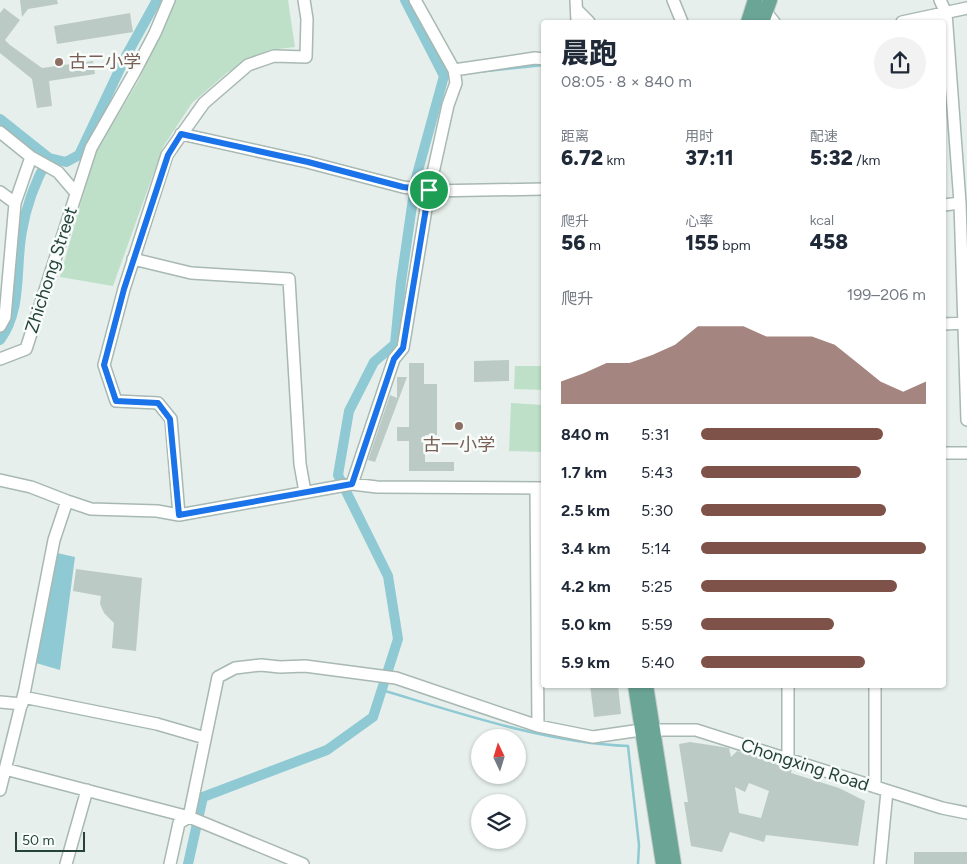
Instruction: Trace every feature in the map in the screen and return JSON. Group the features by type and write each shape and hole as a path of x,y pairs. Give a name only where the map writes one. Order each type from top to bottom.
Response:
{"main road":[{"path":"749,20 755,0"},
{"path":"636,688 647,730"},
{"path":"646,688 647,730 665,863"}],"street":[{"path":"76,193 91,148 134,73 155,33 169,0"},
{"path":"179,515 170,419 158,403 116,401 104,365 134,259 168,155 204,103 248,65 274,56 306,57 307,19 304,0"},
{"path":"352,484 394,359 403,348 429,190 448,105 456,82 454,70 415,0"},
{"path":"673,0 681,20"},
{"path":"940,0 946,13 960,203 967,420"},
{"path":"577,5 577,20"},
{"path":"577,5 588,20"},
{"path":"912,20 967,8"},
{"path":"454,70 541,59"},
{"path":"0,132 31,157 58,172 76,193"},
{"path":"181,134 308,162 403,187 429,190 541,188"},
{"path":"0,326 5,316 16,204 31,157"},
{"path":"0,192 16,204"},
{"name":"Zhichong Street","path":"0,359 26,349 76,193"},
{"path":"946,205 960,203"},
{"path":"134,259 190,273 290,279 300,464 304,492"},
{"path":"946,324 964,323"},
{"path":"946,453 967,453"},
{"path":"0,480 31,487 91,509 157,511 179,515 352,484 540,488 538,726"},
{"path":"0,790 22,701 54,540 67,501"},
{"name":"Chongxing Road","path":"205,738 218,677 235,668 260,665 280,668 305,666 396,678 538,726 593,737 647,730 696,730 942,808 967,813"},
{"path":"788,688 788,760"},
{"path":"875,688 875,787"},
{"path":"0,702 22,701 157,724 205,738 189,817 179,823 170,864"},
{"path":"5,769 189,817 303,864"},
{"path":"66,864 87,790"},
{"path":"880,864 887,791"}],"green space":[{"path":"174,0 288,0 295,47 269,50 228,72 192,103 163,147 113,286 60,277 95,153 139,80"},
{"path":"515,366 541,366 541,390 514,389"},
{"path":"511,403 541,405 541,452 509,451"}],"water":[{"path":"57,553 75,557 60,670 36,663"}],"building":[{"path":"20,0 57,0 58,4 28,9 22,17"},
{"path":"4,8 20,20 5,40 10,45 42,68 93,61 95,74 49,81 52,106 37,108 32,79 0,53 0,13"},
{"path":"130,13 133,32 57,44 54,26"},
{"path":"509,360 509,381 474,382 474,361"},
{"path":"409,363 424,363 424,384 437,384 437,435 425,435 425,462 454,462 454,471 409,471 409,441 397,441 397,427 409,427"},
{"path":"397,377 407,377 375,462 368,460 390,395 397,398"},
{"path":"76,569 142,578 136,651 112,648 114,623 104,613 100,604 101,596 73,591"},
{"path":"590,688 618,688 621,714 594,717"},
{"path":"690,742 729,748 731,757 737,751 792,768 791,773 839,788 865,801 858,846 766,835 764,842 730,832 722,852 691,846 684,802 688,802 679,744","holes":["749,783 769,791 761,818 739,813 735,787 745,792"]},
{"path":"914,852 967,852 967,864 914,864"}],"waterway":[{"path":"0,119 49,158 66,162 79,155 126,56 157,0"},
{"path":"188,864 203,797 327,750 373,717 398,639 388,576 338,475 349,411 374,362 395,344 401,282 416,178 444,76 405,0"},
{"path":"468,73 541,65"},
{"path":"444,76 450,75"},
{"path":"0,340 7,328 15,302 20,245 26,213 48,159"},
{"path":"382,690 504,726 566,739 628,746 639,845 638,864"}],"place":[{"name":"古二小学","path":"59,62"},
{"name":"古一小学","path":"459,426"}],"route":[{"path":"181,134 308,162 403,187 429,190 403,348 394,359 352,484 179,515 170,419 158,403 116,401 104,365 138,243 168,155 181,134"}]}
